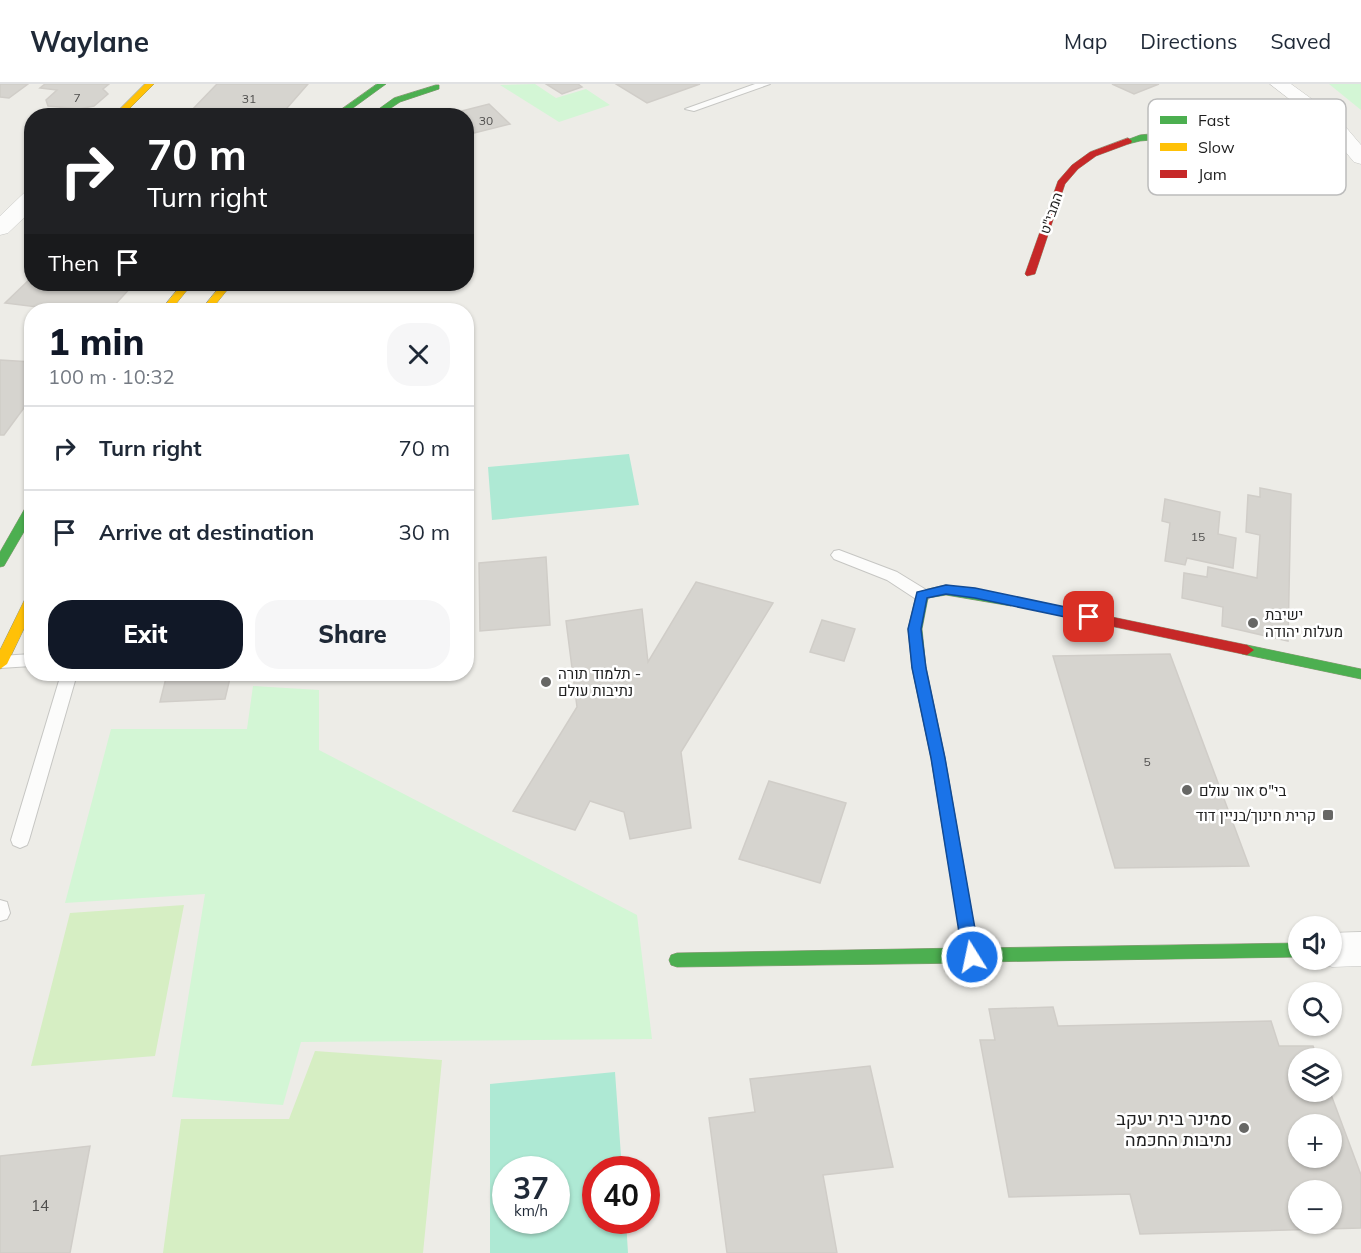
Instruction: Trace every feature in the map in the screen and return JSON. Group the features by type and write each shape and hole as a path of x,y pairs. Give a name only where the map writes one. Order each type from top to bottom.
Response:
{"street":[{"path":"125,108 150,84"},
{"path":"348,108 382,84"},
{"path":"385,108 397,100 443,87 414,84"},
{"path":"1279,84 1300,99"},
{"name":"המבי\"ט","path":"1030,274 1061,183 1075,167 1093,154 1113,145 1148,137"},
{"path":"1346,138 1359,151"},
{"path":"0,228 24,206"},
{"path":"172,303 181,291"},
{"path":"212,303 221,291"},
{"path":"0,563 24,520"},
{"path":"972,957 938,758 919,668 915,629 922,595 946,590 975,593 1361,674"},
{"path":"0,663 24,614"},
{"path":"1342,950 1361,949"},
{"path":"677,960 1288,950"}],"lane":[{"path":"690,109 765,84"},
{"path":"840,555 892,576 922,595"},
{"path":"0,663 24,661"},
{"path":"20,840 67,681"},
{"path":"0,908 0,913"}],"green space":[{"path":"535,84 556,98 586,89 610,105 559,122 500,85"},
{"path":"1329,84 1361,84 1361,110"},
{"path":"629,454 639,505 492,520 488,467"},
{"path":"253,686 319,690 319,750 637,915 652,1039 301,1042 283,1105 172,1097 205,894 65,903 111,729 247,729"},
{"path":"184,905 155,1056 31,1066 70,913"},
{"path":"315,1051 442,1060 423,1253 163,1253 181,1119 289,1119"},
{"path":"615,1072 621,1156 582,1156 582,1234 627,1234 628,1253 490,1253 490,1084"}],"building":[{"path":"0,84 28,84 9,98 0,97"},
{"path":"45,84 109,84 103,89 108,94 94,106 84,108 48,106 46,100 57,90 40,88"},
{"path":"217,84 308,84 287,108 194,108"},
{"path":"546,84 578,84 582,87 562,94"},
{"path":"616,84 700,84 647,103"},
{"path":"1112,84 1159,84 1134,94"},
{"path":"489,104 510,124 474,133 473,108"},
{"path":"24,285 24,291 128,291 116,303 24,303 24,305 5,303"},
{"path":"0,360 24,362 24,408 4,435 0,435"},
{"path":"1260,488 1291,494 1288,641 1222,626 1223,607 1182,598 1184,573 1207,577 1208,567 1257,578 1260,535 1246,532 1248,495 1260,497"},
{"path":"1165,499 1220,512 1218,534 1236,538 1233,568 1187,558 1185,565 1165,561 1170,523 1162,521"},
{"path":"546,557 550,625 480,631 479,563"},
{"path":"696,582 773,603 681,752 691,828 630,839 624,812 590,801 575,830 513,811 577,707 566,621 642,609 648,662"},
{"path":"822,620 855,629 844,661 810,652"},
{"path":"1170,654 1249,866 1115,868 1053,656"},
{"path":"165,681 229,681 225,699 160,702"},
{"path":"769,781 846,803 820,883 739,859"},
{"path":"1053,1007 1058,1026 1271,1021 1279,1046 1313,1046 1314,1048 1288,1048 1288,1102 1334,1102 1338,1114 1288,1114 1288,1168 1342,1168 1342,1124 1361,1175 1361,1228 1342,1229 1342,1180 1288,1180 1288,1230 1140,1234 1130,1194 1009,1197 980,1040 995,1040 989,1009"},
{"path":"870,1066 893,1167 823,1175 837,1253 727,1253 709,1118 755,1112 750,1079"},
{"path":"90,1146 70,1253 0,1253 0,1156"}],"traffic: fast":[{"path":"348,108 382,84"},
{"path":"385,108 397,100 436,87"},
{"path":"1128,141 1148,137"},
{"path":"0,563 24,520"},
{"path":"972,957 938,758 919,668 915,629 922,595 946,590 1011,601"},
{"path":"1247,650 1361,674"},
{"path":"677,960 1288,950"}],"traffic: slow":[{"path":"125,108 150,84"},
{"path":"172,303 181,291"},
{"path":"212,303 221,291"},
{"path":"0,664 24,614"}],"traffic: jam":[{"path":"1030,274 1061,183 1075,167 1093,154 1128,141"},
{"path":"1011,601 1247,650"}],"place":[{"name":"ישיבת מעלות יהודה","path":"1253,623"},
{"name":"תלמוד תורה - נתיבות עולם","path":"546,682"},
{"name":"בי\"ס אור עולם","path":"1187,790"},
{"name":"קרית חינוך/בניין דוד","path":"1328,815"},
{"name":"סמינר בית יעקב נתיבות החכמה","path":"1244,1128"}],"route":[{"path":"972,957 938,758 919,668 915,629 922,595 946,590 975,593 1089,617"}]}
